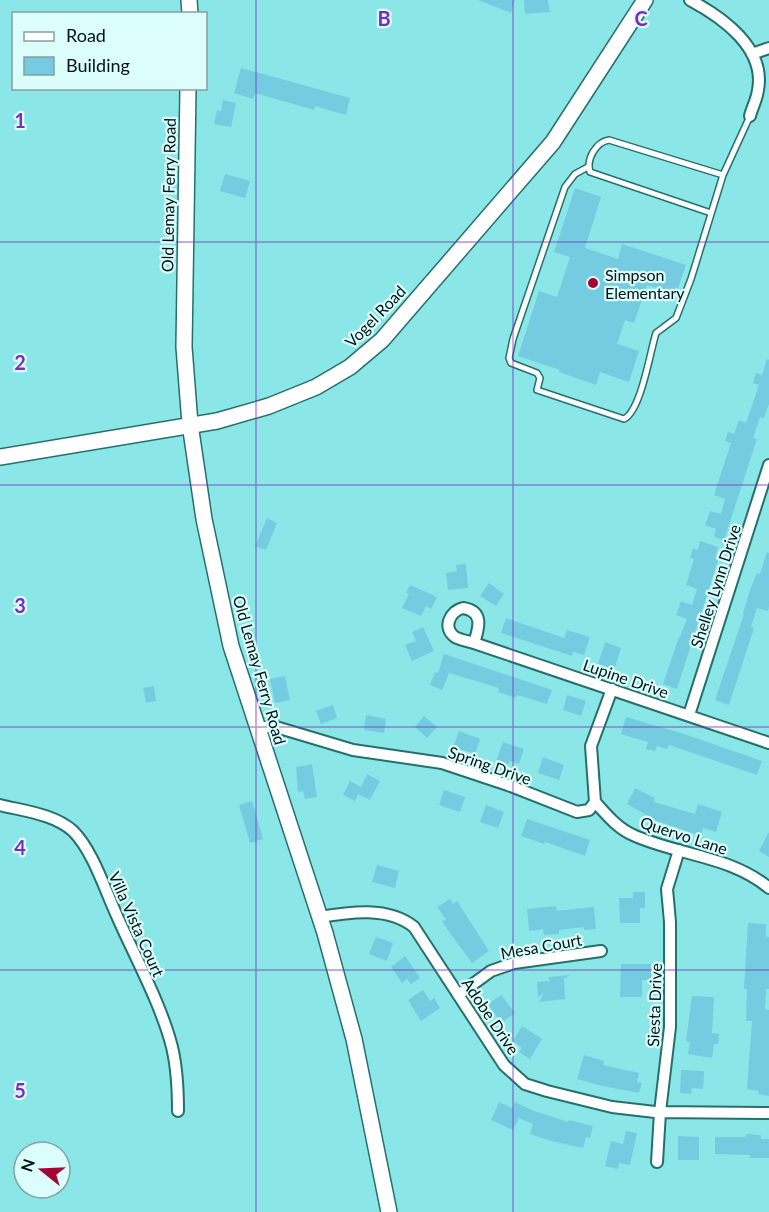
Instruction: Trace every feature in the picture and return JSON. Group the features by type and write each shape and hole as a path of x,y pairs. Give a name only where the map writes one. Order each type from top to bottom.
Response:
{"main road":[{"name":"Vogel Road","path":"0,457 217,421 269,406 316,387 350,367 382,340 554,142 645,0"},
{"name":"Old Lemay Ferry Road","path":"188,90 183,315 190,424 204,519 222,612 256,727 319,917 354,1039 389,1212"}],"street":[{"path":"690,0 745,40 758,66 759,88 750,116"},
{"path":"752,54 769,48"},
{"name":"Shelley Lynn Drive","path":"689,715 769,465"},
{"name":"Lupine Drive","path":"474,643 769,743"},
{"path":"595,802 591,746 612,689"},
{"name":"Spring Drive","path":"256,727 276,727 353,750 442,763 508,785 577,812 589,810 595,802"},
{"name":"Quervo Lane","path":"595,802 612,821 631,835 751,874 769,888"},
{"name":"Villa Vista Court","path":"0,805 60,822 72,830 88,852 167,1031 175,1063 178,1111"},
{"name":"Siesta Drive","path":"657,1162 660,1112 670,1027 670,932 667,889 679,850"},
{"name":"Adobe Drive","path":"319,917 354,911 390,915 414,927 504,1065 525,1084 612,1107 660,1112 769,1113"},
{"name":"Mesa Court","path":"458,995 491,971 514,963 601,951"}],"lane":[{"path":"723,175 609,140 602,141 595,148 588,167 575,174 565,187 513,339 509,358 511,363 537,373 540,378 537,390 618,418 629,417 649,364 656,333 676,318 723,175 750,116"},
{"path":"588,167 590,172 711,213"}],"building":[{"path":"478,0 515,0 511,13"},
{"path":"524,0 548,0 550,12 525,14"},
{"path":"241,68 350,98 346,115 315,106 314,110 255,93 253,99 234,93"},
{"path":"223,100 236,103 231,127 214,124 217,110 221,111"},
{"path":"225,174 250,181 245,198 220,191"},
{"name":"Simpson Elementary","path":"575,188 601,197 585,248 618,259 622,244 686,265 676,294 647,285 634,323 625,320 617,344 639,351 629,382 600,372 596,385 518,356 539,291 557,297 570,257 554,252"},
{"path":"767,359 769,360 769,404 764,418 760,417 753,438 757,439 724,540 714,537 716,529 705,525 710,511 721,514 725,499 714,495 731,443 725,441 728,432 734,434 739,420 746,423 759,385 753,383 756,373 762,375"},
{"path":"267,518 277,523 266,550 255,546"},
{"path":"700,541 718,547 715,559 718,560 677,689 663,684 687,619 676,615 681,601 692,605 697,589 686,585 694,559 690,558 693,548 698,550"},
{"path":"767,552 769,553 769,607 768,611 757,608 751,627 754,628 729,705 715,700 750,590 757,573 760,574"},
{"path":"466,564 468,588 448,590 446,573 457,571 456,565"},
{"path":"489,583 504,594 496,606 480,596"},
{"path":"410,585 437,597 431,609 426,606 421,616 402,608 409,594 406,593"},
{"path":"506,618 564,638 567,630 590,637 584,655 573,652 572,656 501,633"},
{"path":"423,627 434,651 412,661 405,645 416,641 412,632"},
{"path":"605,642 621,648 614,670 598,664"},
{"path":"444,654 552,690 547,704 517,695 516,698 498,692 499,688 449,673 442,690 430,685 435,672 438,673"},
{"path":"285,676 290,700 275,703 270,679"},
{"path":"154,686 156,701 146,703 143,688"},
{"path":"567,695 586,701 581,716 563,710"},
{"path":"333,705 337,718 321,724 316,711"},
{"path":"366,715 386,719 384,733 364,730"},
{"path":"424,716 437,727 427,738 415,727"},
{"path":"626,717 762,761 757,775 669,745 667,749 657,746 655,751 646,749 648,742 621,734"},
{"path":"459,731 480,739 475,754 453,747"},
{"path":"503,742 524,749 519,764 510,761 508,765 496,761"},
{"path":"543,757 564,765 559,780 538,773"},
{"path":"312,764 317,797 305,799 303,791 298,792 296,767"},
{"path":"367,774 380,781 370,800 358,794 355,801 343,795 350,781 361,787"},
{"path":"635,788 655,798 654,802 695,814 698,804 722,812 716,832 703,828 701,836 657,821 627,804"},
{"path":"444,790 465,797 460,812 439,805"},
{"path":"252,801 263,839 250,843 239,805"},
{"path":"486,805 504,812 498,828 480,822"},
{"path":"527,819 590,840 585,856 521,836"},
{"path":"769,832 769,857 759,851"},
{"path":"377,865 399,871 395,888 372,882"},
{"path":"633,892 645,892 645,908 640,908 640,923 620,923 619,898 633,898"},
{"path":"450,899 453,904 457,901 489,951 472,963 442,922 446,919 437,907"},
{"path":"556,906 557,911 594,907 596,929 584,930 584,927 559,930 559,934 544,935 543,929 529,931 527,909"},
{"path":"748,923 766,924 766,937 769,937 769,989 766,989 765,1009 769,1010 769,1096 747,1089 752,1021 746,1021 747,989 744,989"},
{"path":"376,937 393,943 387,961 369,954"},
{"path":"405,956 420,978 411,984 407,979 402,983 391,967"},
{"path":"621,964 651,964 651,980 642,980 642,997 620,997"},
{"path":"570,975 564,979 565,999 539,1002 544,993 538,997 537,982 550,981 548,977"},
{"path":"423,990 430,1001 434,998 440,1008 421,1021 408,1000"},
{"path":"501,995 515,1013 501,1023 488,1004"},
{"path":"692,996 714,997 712,1033 719,1034 718,1044 714,1044 712,1058 688,1054 690,1042 686,1041"},
{"path":"522,1026 542,1039 530,1059 519,1052 522,1048 513,1041"},
{"path":"584,1055 604,1061 603,1065 639,1073 637,1082 642,1083 639,1093 577,1079"},
{"path":"681,1070 704,1071 703,1089 692,1088 691,1094 680,1093"},
{"path":"499,1102 512,1108 515,1102 568,1122 569,1120 593,1126 590,1138 586,1137 583,1148 551,1141 530,1134 533,1124 519,1118 513,1130 491,1120"},
{"path":"626,1131 637,1133 630,1165 619,1163 618,1169 605,1166 611,1141 623,1144"},
{"path":"746,1134 761,1135 761,1139 769,1139 769,1158 715,1154 715,1137 746,1137"},
{"path":"678,1136 699,1137 699,1160 678,1160"}],"place":[{"name":"Simpson Elementary","path":"593,283"}]}
